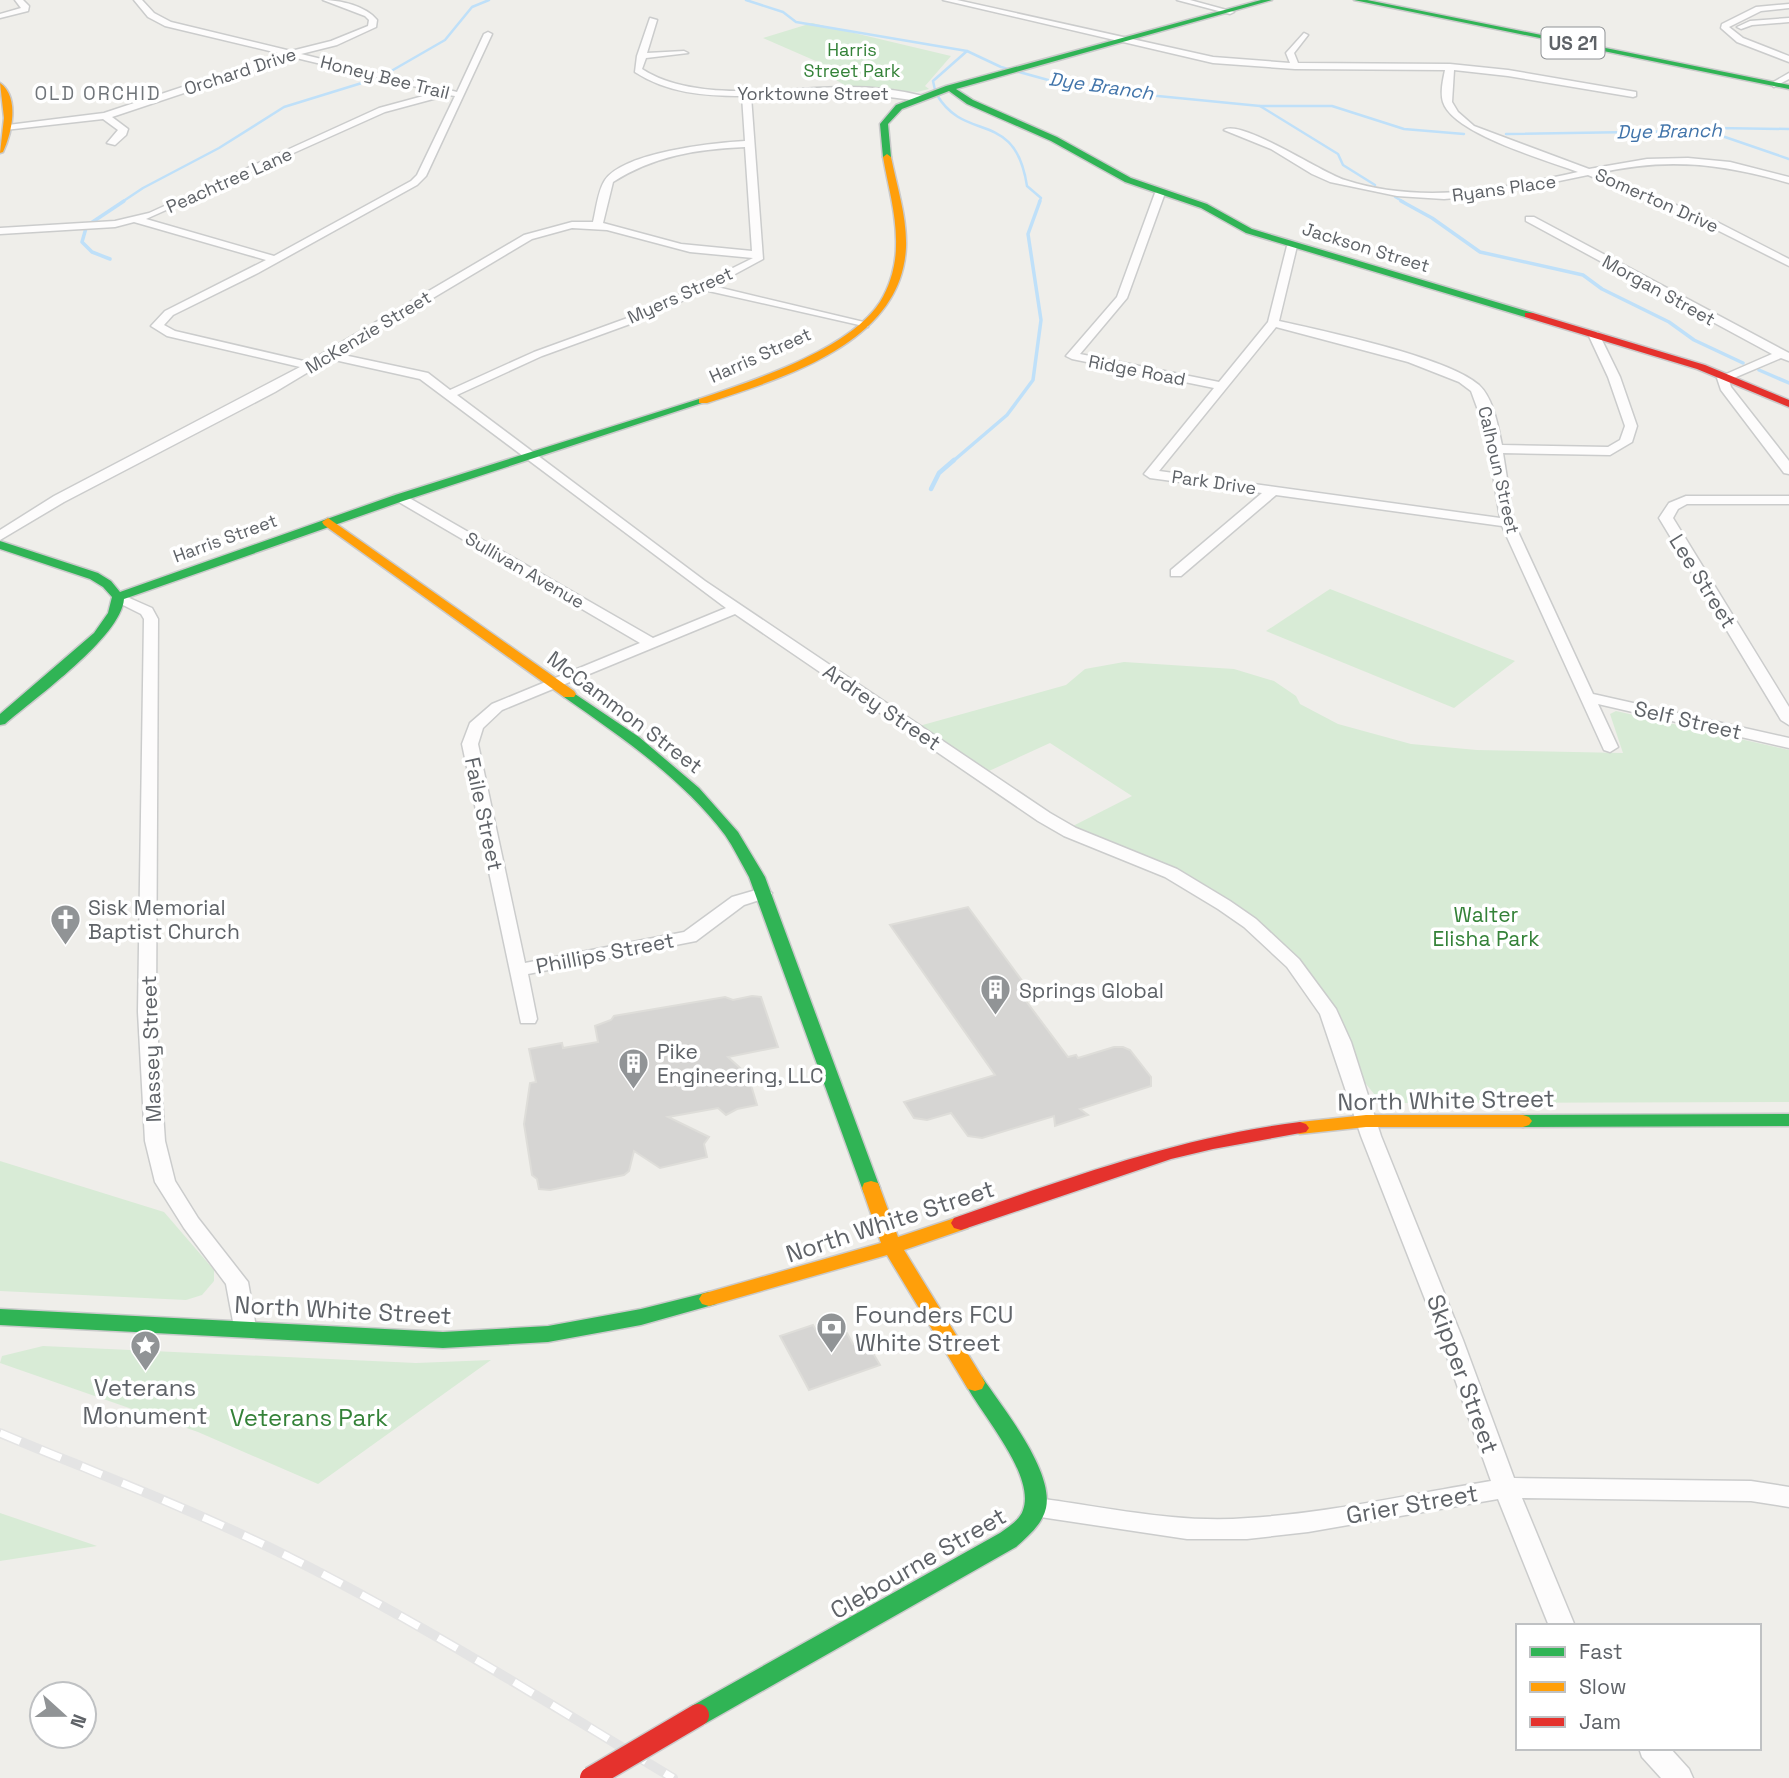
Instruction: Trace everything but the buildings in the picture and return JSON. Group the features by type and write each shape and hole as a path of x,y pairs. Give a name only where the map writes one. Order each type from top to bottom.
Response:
{"street":[{"path":"0,16 25,9 19,0"},
{"name":"Honey Bee Trail","path":"138,0 151,15 168,24 454,93 421,176 399,191 169,313 157,326 171,334 311,366"},
{"name":"Orchard Drive","path":"8,128 105,116 291,54 334,43 372,27 373,20 368,14 327,0"},
{"path":"947,0 1213,60 1295,66 1450,67 1508,73 1633,94"},
{"path":"1181,0 1230,12"},
{"name":"Harris Street","path":"118,597 530,454 743,388 796,365 864,325 877,314 887,299 900,252 901,226 884,142 884,124 899,107 949,88 1269,0"},
{"name":"US 21","path":"1357,0 1782,85"},
{"path":"1789,6 1759,9 1725,26 1725,29 1740,40 1789,59"},
{"path":"653,20 641,56 684,53"},
{"path":"1731,31 1750,23 1789,20"},
{"path":"454,93 488,34"},
{"path":"1295,66 1290,53 1304,35"},
{"name":"Yorktowne Street","path":"641,56 638,70 645,77 663,84 699,91 859,90 920,98"},
{"name":"Somerton Drive","path":"1450,67 1445,95 1449,110 1471,128 1593,172 1715,225 1789,263"},
{"path":"1782,85 1789,76"},
{"path":"0,85 8,102 8,128 0,149"},
{"name":"Jackson Street","path":"949,88 970,102 1035,130 1128,180 1204,206 1249,231 1701,367 1789,404"},
{"name":"Myers Street","path":"448,394 560,345 648,314 758,259 746,92"},
{"name":"Peachtree Lane","path":"0,231 115,224 134,219 163,210 382,110 454,93"},
{"path":"105,116 123,128 123,133 112,143"},
{"name":"Ryans Place","path":"1229,130 1288,153 1318,174 1351,185 1403,194 1445,196 1494,192 1629,164 1693,161 1746,167 1789,180"},
{"path":"597,225 609,181 643,161 688,149 750,144"},
{"path":"632,157 643,161"},
{"name":"Ridge Road","path":"1160,193 1122,298 1072,356 1223,386"},
{"path":"134,219 273,259"},
{"name":"Morgan Street","path":"1531,219 1785,356"},
{"name":"McKenzie Street","path":"0,536 59,499 271,389 528,237 551,228 597,225 627,230 682,247 757,254"},
{"name":"Park Drive","path":"1292,246 1273,323 1150,474 1507,523"},
{"path":"705,287 864,325"},
{"name":"Calhoun Street","path":"1273,323 1311,331 1449,373 1476,389 1483,400 1503,487 1507,523 1610,747"},
{"path":"1494,449 1610,451 1626,442 1631,426 1614,377 1594,334"},
{"name":"Ardrey Street","path":"329,355 424,376 736,609 1044,817 1070,832 1171,873 1250,923 1293,963 1329,1013 1366,1121"},
{"path":"1785,356 1725,377 1725,387 1789,470"},
{"path":"1175,572 1273,490"},
{"name":"Sullivan Avenue","path":"399,498 651,643"},
{"name":"Lee Street","path":"1789,500 1686,500 1677,503 1665,518 1789,720"},
{"name":"McCammon Street","path":"328,522 657,757 693,789 731,832 763,893 892,1247"},
{"path":"0,545 94,576 107,584 118,597 118,607 113,620 99,636 0,721"},
{"name":"Massey Street","path":"118,597 146,611 151,619 147,1012 155,1141 165,1182 191,1223 237,1282 245,1327"},
{"name":"Faile Street","path":"528,1019 470,744 476,726 496,707 736,609"},
{"name":"Self Street","path":"1587,697 1789,743"},
{"name":"Phillips Street","path":"518,970 690,937 738,901 763,893"},
{"name":"North White Street","path":"0,1317 245,1327 443,1339 548,1334 641,1317 892,1247 1044,1194 1201,1144 1255,1132 1366,1121 1789,1120"},
{"name":"Skipper Street","path":"1366,1121 1506,1488 1561,1624"},
{"name":"Clebourne Street","path":"591,1778 1008,1540 1026,1526 1036,1508 1038,1493 1033,1477 892,1247"},
{"name":"Grier Street","path":"1036,1508 1187,1529 1247,1529 1308,1522 1506,1488 1751,1491 1789,1497"},
{"path":"1654,1750 1679,1778"}],"green space":[{"name":"Harris Street Park","path":"812,23 951,56 925,86 929,89 917,92 848,87 817,69 825,67 818,62 763,38"},
{"path":"1330,589 1515,661 1454,708 1266,631"},
{"name":"Walter Elisha Park","path":"1124,662 1234,669 1274,681 1296,696 1300,704 1338,724 1411,744 1477,750 1623,753 1610,714 1616,711 1789,750 1789,1102 1387,1103 1375,1095 1352,1067 1314,983 1197,885 1067,829 1132,796 1050,743 989,771 919,726 1066,685 1085,669"},
{"path":"0,1161 164,1212 214,1270 214,1281 202,1295 186,1300 0,1291"},
{"name":"Veterans Park","path":"43,1346 416,1363 491,1360 318,1484 198,1432 0,1363 2,1356"},
{"path":"0,1513 97,1546 0,1561"}],"waterway":[{"path":"386,74 445,40 472,7 489,0"},
{"name":"Dye Branch","path":"746,0 783,12 796,22 967,51"},
{"path":"935,90 933,81 967,51"},
{"name":"Dye Branch","path":"967,51 1001,67 1059,83 1127,93 1260,106"},
{"path":"122,202 219,148 284,107 378,78"},
{"path":"937,95 949,110 962,119 1001,136 1012,146 1021,162 1027,186 1041,198 1039,202"},
{"name":"Dye Branch","path":"1260,106 1332,106 1404,129 1464,134"},
{"path":"1260,106 1338,154 1343,165 1375,185"},
{"name":"Dye Branch","path":"1506,134 1694,131 1716,128 1789,129"},
{"path":"1698,132 1725,137 1789,159"},
{"path":"1395,197 1404,202"},
{"path":"91,223 124,201"},
{"path":"952,462 1007,415 1033,380 1041,320 1028,234 1040,201"},
{"path":"1401,201 1432,218 1480,252 1583,275 1602,289 1669,322 1694,340 1743,363"},
{"path":"86,228 82,242 92,252 110,259"},
{"path":"1759,370 1789,383"},
{"path":"931,489 939,473 954,460"}],"railway":[{"path":"0,1433 216,1523 337,1581 482,1663 673,1778"}],"traffic: fast":[{"path":"887,157 884,124 899,107 965,83 1269,0"},
{"path":"1357,0 1789,87"},
{"path":"949,88 970,102 1054,139 1128,180 1204,206 1249,231 1529,315"},
{"path":"118,597 399,498 703,401"},
{"path":"0,545 94,576 107,584 118,597 115,613 99,636 0,721"},
{"path":"569,694 634,740 674,773 712,810 737,841 757,877 871,1188"},
{"path":"1523,1121 1789,1120"},
{"path":"0,1317 443,1340 548,1334 641,1317 709,1299"},
{"path":"698,1715 1008,1540 1028,1522 1035,1507 1031,1479 1004,1426 975,1383"}],"traffic: slow":[{"path":"0,85 8,109 6,134 0,150"},
{"path":"703,401 773,376 825,351 868,323 882,307 896,278 901,247 898,213 887,157"},
{"path":"328,522 569,694"},
{"path":"1300,1128 1366,1121 1523,1121"},
{"path":"871,1188 892,1247 975,1383"},
{"path":"709,1299 892,1247 961,1223"}],"traffic: jam":[{"path":"1529,315 1701,367 1789,404"},
{"path":"961,1223 1170,1153 1213,1142 1300,1128"},
{"path":"591,1778 698,1715"}],"place":[{"name":"Sisk Memorial Baptist Church","path":"65,946"},
{"name":"Springs Global","path":"996,1017"},
{"name":"Pike Engineering, LLC","path":"634,1090"},
{"name":"Founders FCU White Street","path":"832,1355"},
{"name":"Veterans Monument","path":"145,1372"}],"district":[{"name":"OLD ORCHID","path":"98,93"}]}
